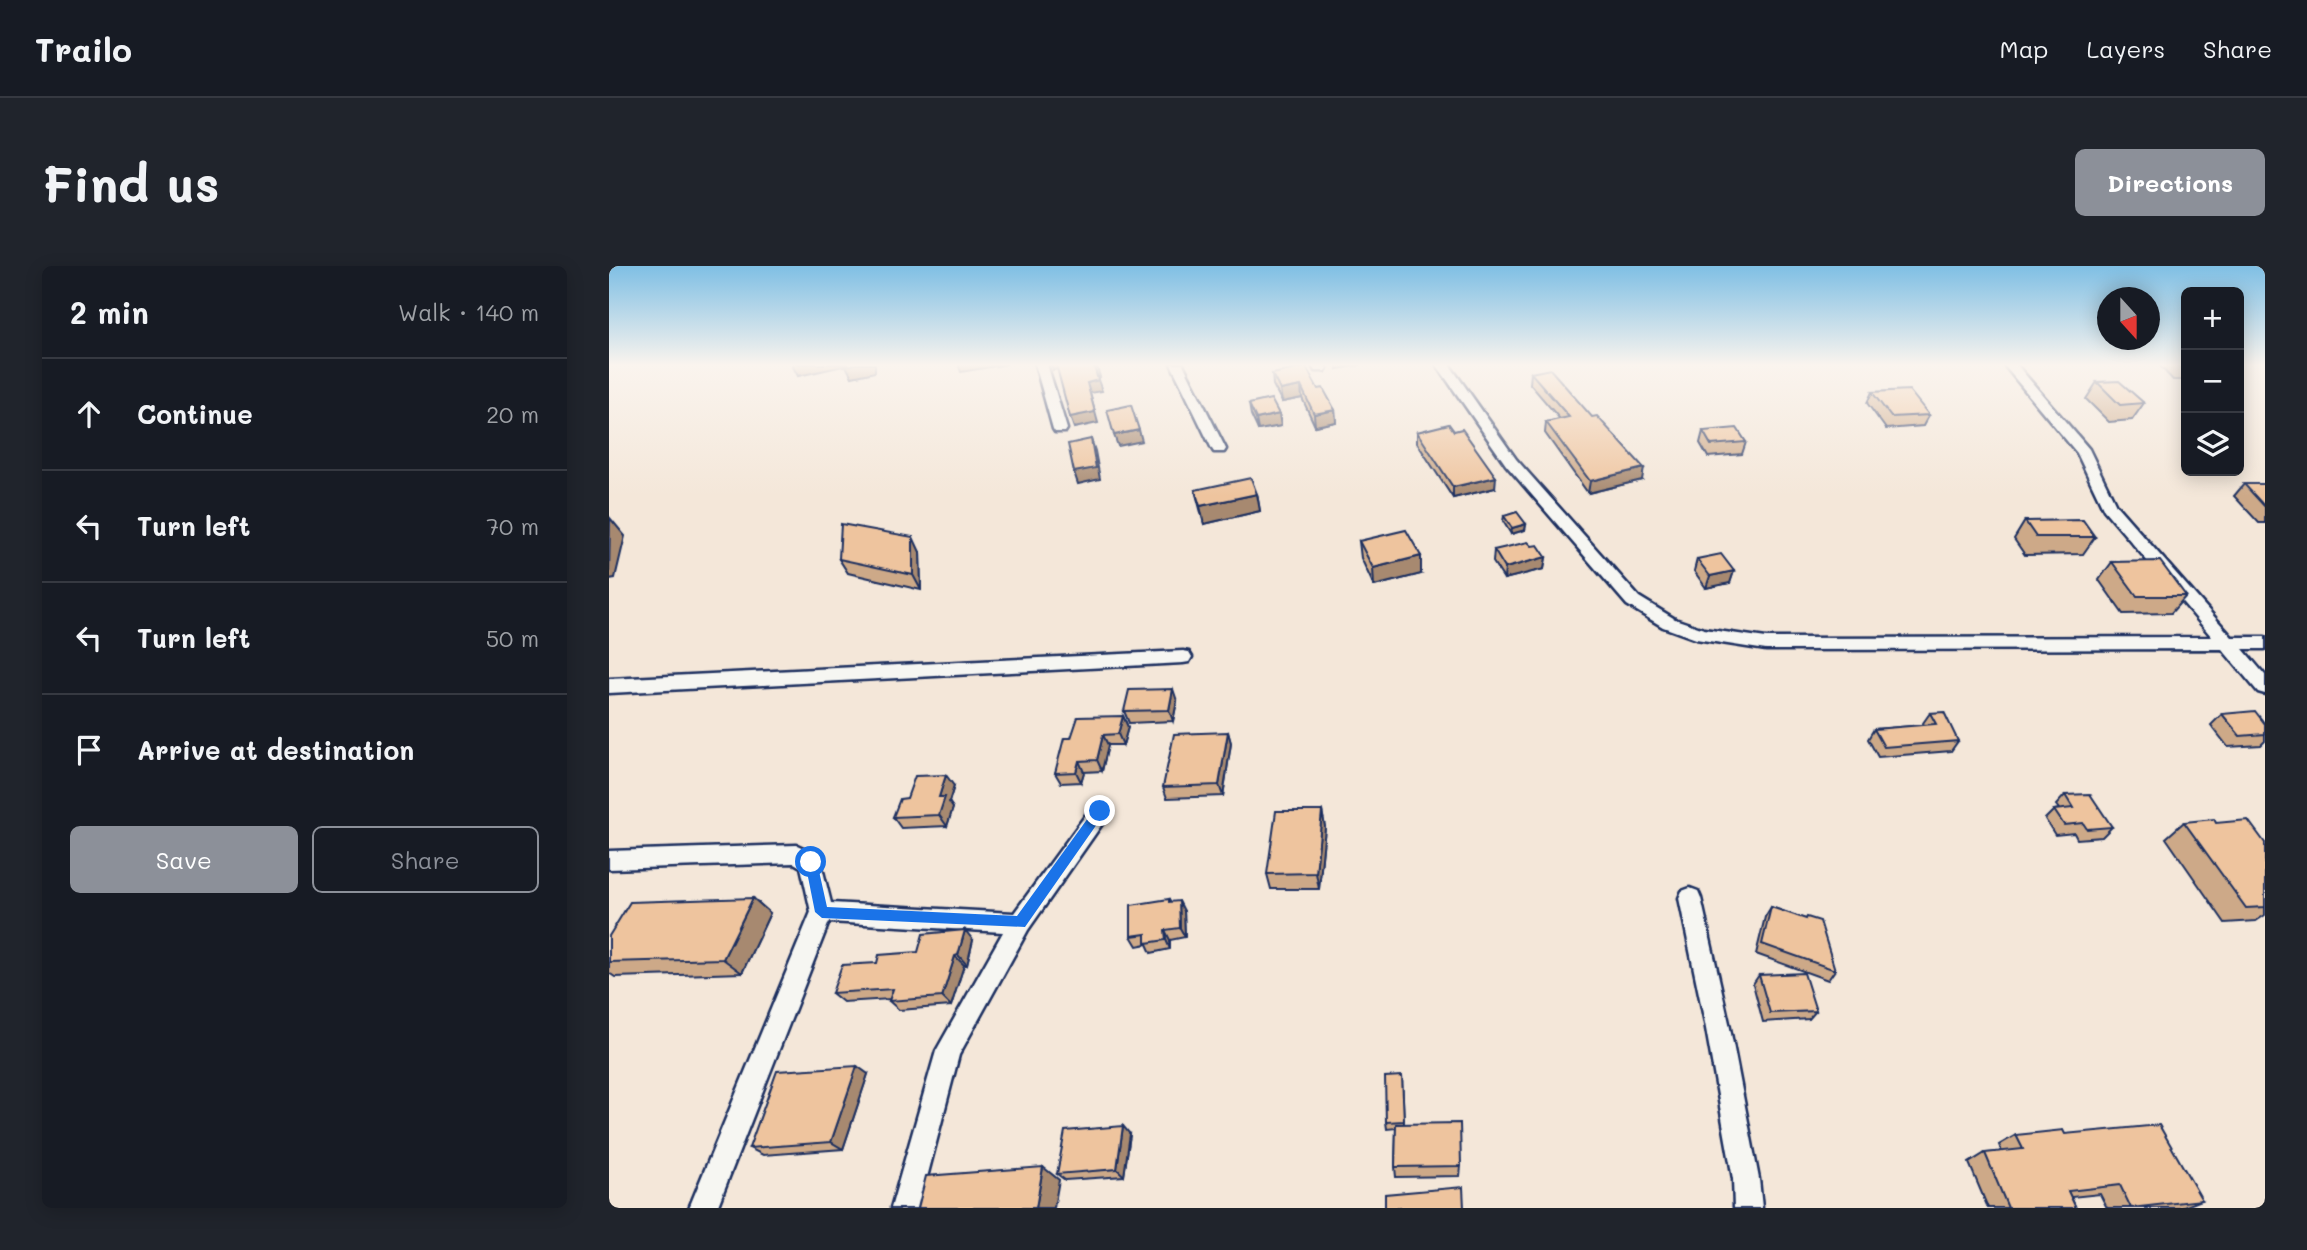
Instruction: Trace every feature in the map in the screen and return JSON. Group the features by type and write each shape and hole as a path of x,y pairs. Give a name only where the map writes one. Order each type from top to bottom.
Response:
{"street":[{"path":"1054,408 1060,429"},
{"path":"1199,408 1219,449"},
{"path":"1473,408 1511,463 1633,601 1669,622 1702,635 1766,644 2265,643"},
{"path":"2046,408 2084,452 2109,507 2265,687"},
{"path":"609,686 1183,657"},
{"path":"905,1208 948,1051 1020,923 1100,811"},
{"path":"609,860 797,854 811,862 822,912 703,1208"},
{"path":"1690,898 1727,1075 1746,1179 1748,1208"},
{"path":"822,912 1020,923"}],"building":[{"path":"1068,408 1094,408 1095,412 1070,417"},
{"path":"1132,408 1139,430 1114,435 1107,410"},
{"path":"1251,408 1276,408 1279,414 1256,419"},
{"path":"1311,408 1335,410 1314,414"},
{"path":"1561,408 1584,408 1592,417 1597,416 1644,468 1590,481 1546,422 1569,417"},
{"path":"1884,408 1923,408 1929,415 1891,417"},
{"path":"1449,424 1454,431 1462,429 1496,477 1453,487 1417,432"},
{"path":"1737,428 1746,442 1711,445 1703,431"},
{"path":"1091,439 1096,468 1074,472 1068,444"},
{"path":"1251,478 1257,494 1200,506 1195,490"},
{"path":"2244,484 2265,484 2265,507"},
{"path":"1517,512 1526,524 1512,528 1504,516"},
{"path":"2083,520 2095,537 2036,537 2025,521"},
{"path":"841,524 913,537 913,575 839,559"},
{"path":"1406,530 1421,556 1373,568 1359,541"},
{"path":"1528,542 1532,546 1538,545 1546,557 1505,568 1494,550"},
{"path":"1721,554 1734,571 1710,576 1697,559"},
{"path":"2160,561 2186,596 2137,596 2112,562"},
{"path":"1173,689 1169,710 1124,711 1129,690"},
{"path":"2255,711 2265,724 2265,734 2240,736 2222,714"},
{"path":"1944,712 1958,741 1884,747 1874,729 1936,724 1930,713"},
{"path":"1123,716 1118,734 1103,735 1097,760 1079,761 1076,772 1055,773 1064,738 1071,738 1078,717"},
{"path":"1228,732 1219,785 1163,787 1174,734"},
{"path":"946,775 939,797 945,797 939,815 893,817 900,799 907,798 915,776"},
{"path":"2090,794 2112,827 2087,829 2083,823 2064,825 2054,810 2073,808 2065,795"},
{"path":"1276,811 1322,811 1316,873 1267,874"},
{"path":"2214,819 2216,823 2248,820 2265,843 2265,907 2246,908 2184,822"},
{"path":"753,898 723,959 609,962 609,936 630,902"},
{"path":"1169,899 1169,902 1179,901 1180,928 1165,930 1166,940 1146,943 1146,934 1131,936 1131,905"},
{"path":"1771,907 1820,921 1835,970 1762,944"},
{"path":"965,930 942,997 889,1001 893,989 832,993 842,965 877,963 879,955 918,952 923,934"},
{"path":"1804,973 1816,1011 1770,1013 1759,975"},
{"path":"857,1066 831,1142 749,1148 777,1071"},
{"path":"1402,1076 1404,1121 1386,1122 1385,1077"},
{"path":"1460,1123 1461,1166 1395,1167 1396,1124"},
{"path":"2159,1125 2202,1200 2131,1208 2120,1185 2068,1191 2076,1208 2008,1208 1985,1153 2023,1149 2016,1135 2063,1130 2065,1134"},
{"path":"1123,1126 1117,1169 1057,1174 1065,1131"},
{"path":"1043,1167 1036,1208 918,1208 926,1176"},
{"path":"1463,1187 1464,1208 1385,1208 1385,1194"}],"route":[{"path":"811,862 822,912 1020,923 1100,811"}]}
